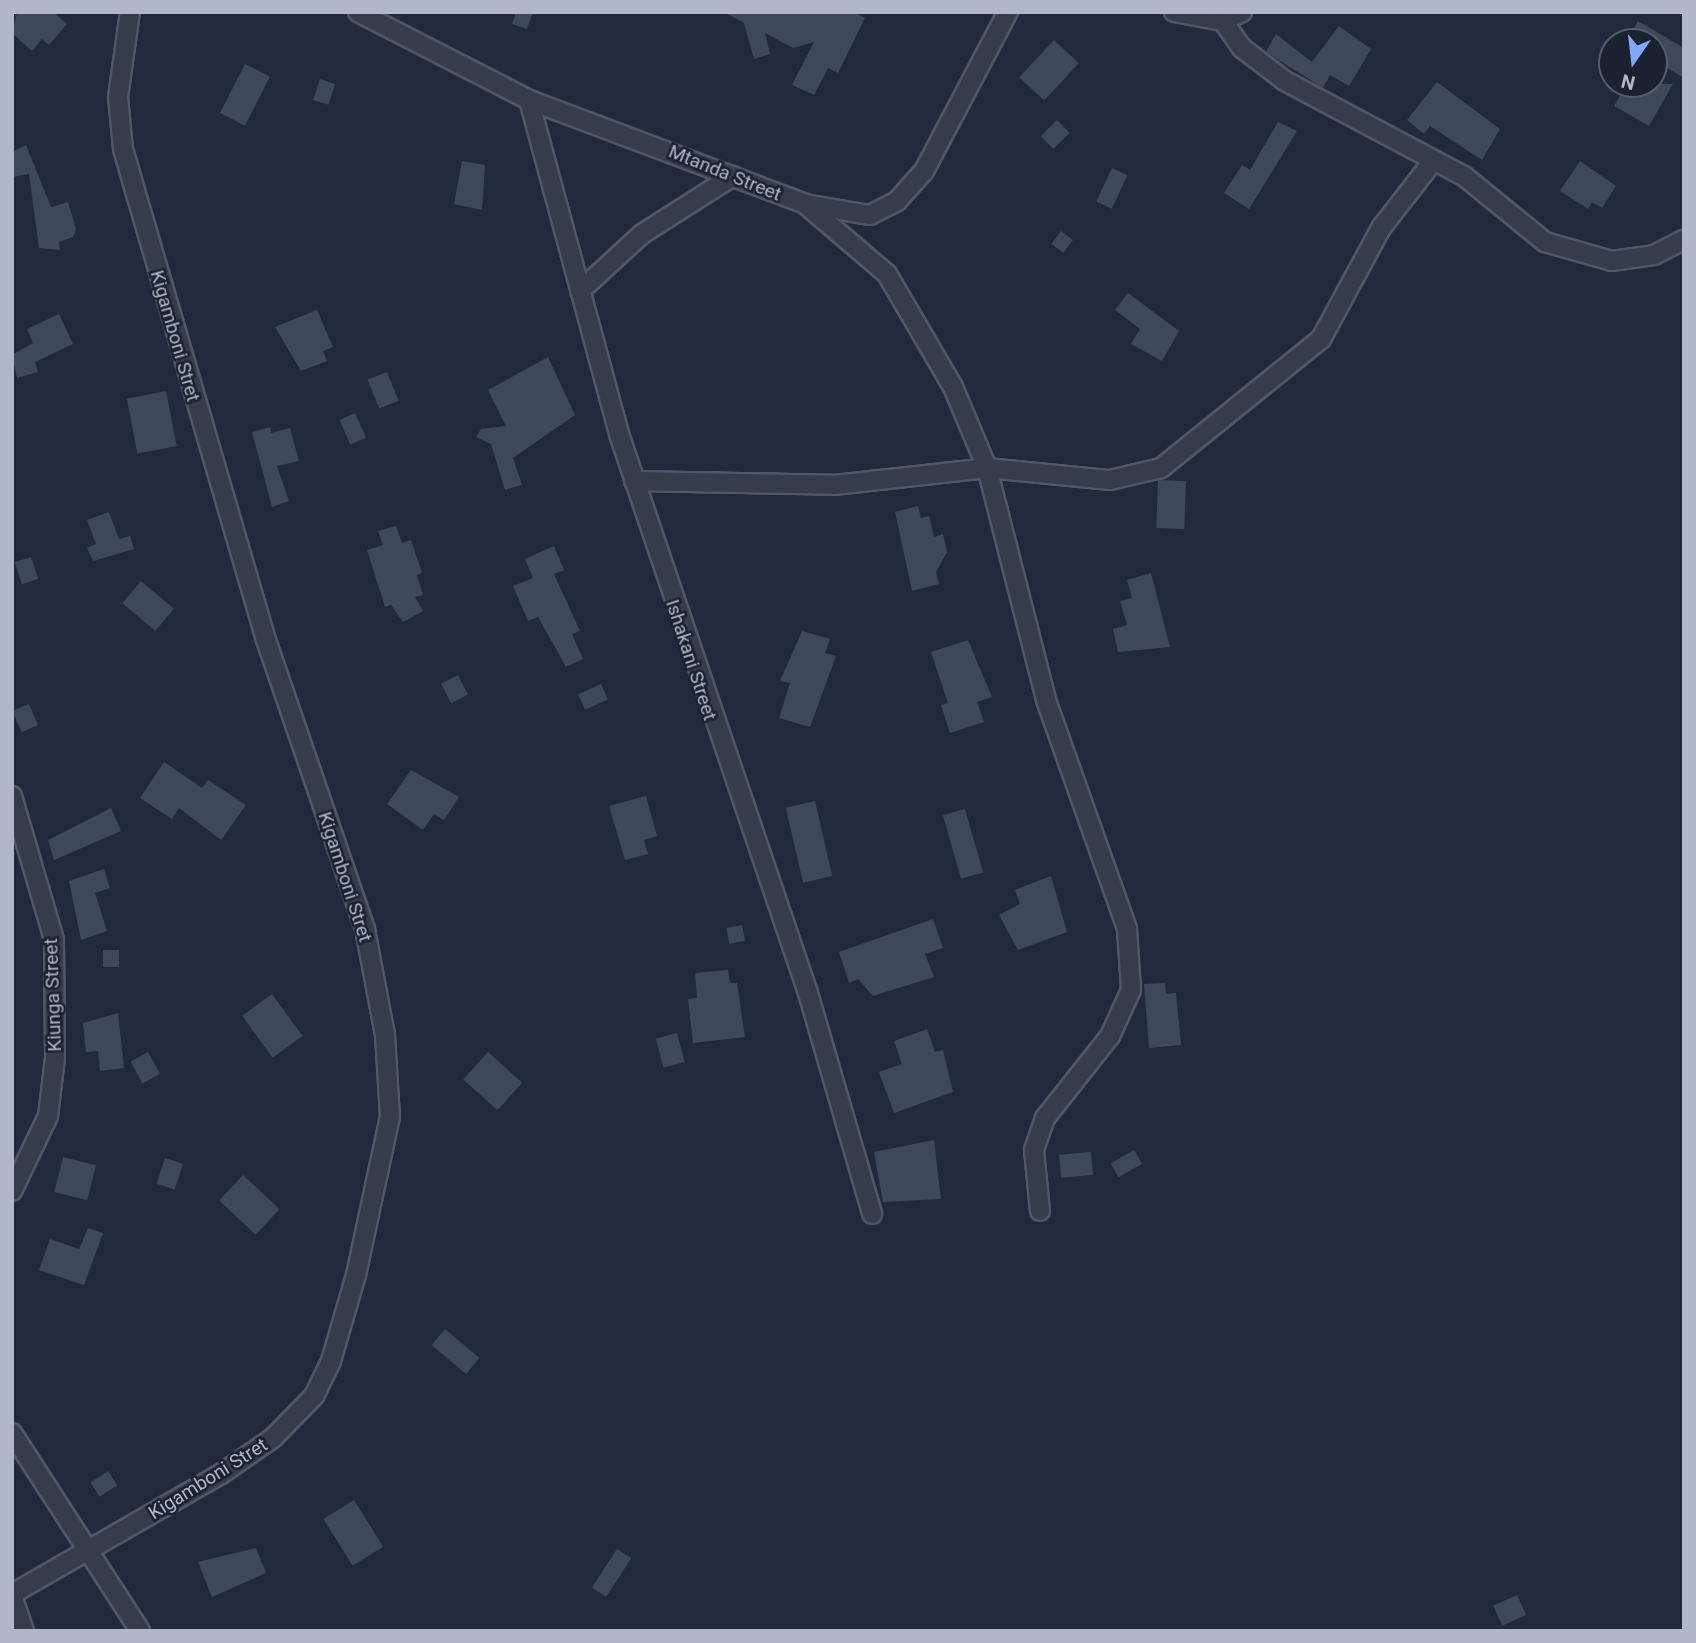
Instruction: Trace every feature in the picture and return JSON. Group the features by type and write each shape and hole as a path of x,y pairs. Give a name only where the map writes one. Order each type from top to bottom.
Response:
{"street":[{"name":"Kigamboni Stret","path":"12,1595 221,1474 273,1438 314,1396 350,1300 390,1117 385,1035 365,929 266,640 123,149 118,97 130,12"},
{"name":"Mtanda Street","path":"358,12 529,100 805,204 870,215 897,201 924,171 1008,12"},
{"path":"1174,12 1223,22 1242,12"},
{"path":"1223,22 1242,48 1285,80 1434,160 1545,242 1574,253 1612,261 1654,254 1684,240"},
{"name":"Ishakani Street","path":"529,100 634,481 808,993 872,1214"},
{"path":"634,481 835,485 987,468 1068,481 1110,480 1161,468 1321,339 1369,246 1434,160"},
{"path":"580,291 642,234 733,176"},
{"path":"805,204 887,274 905,299 987,468 1046,700 1114,884 1134,967 1110,1036 1045,1118 1034,1150 1040,1211"},
{"name":"Kiunga Street","path":"12,796 54,940 55,1058 48,1116 12,1191"},
{"path":"12,1433 92,1550 140,1631"},
{"path":"12,1595 24,1631"}],"building":[{"path":"17,12 53,12 67,24 49,45 42,39 32,51 12,33"},
{"path":"516,12 533,12 527,29 512,24"},
{"path":"724,12 854,12 865,18 838,73 828,68 814,95 792,85 814,42 793,48 765,33 770,54 754,59 744,23"},
{"path":"1638,21 1650,28 1634,28"},
{"path":"1339,26 1371,49 1349,86 1330,75 1323,88 1266,52 1276,34 1312,62"},
{"path":"1668,39 1684,48 1684,78 1668,68"},
{"path":"1054,40 1079,63 1044,100 1019,77"},
{"path":"245,64 270,77 245,126 220,113"},
{"path":"320,79 335,84 328,105 313,100"},
{"path":"1437,82 1500,129 1482,160 1430,126 1424,134 1407,120"},
{"path":"1619,98 1665,98 1649,126 1614,106"},
{"path":"1057,120 1070,133 1053,149 1041,136"},
{"path":"1278,122 1297,131 1249,209 1224,193 1242,165 1250,170"},
{"path":"26,145 51,207 68,202 76,229 73,237 59,242 60,250 39,248 29,174 12,177 12,152"},
{"path":"462,161 485,165 482,210 454,204"},
{"path":"1580,161 1616,186 1602,208 1592,202 1588,209 1560,191"},
{"path":"1112,168 1127,175 1112,209 1096,202"},
{"path":"1061,231 1073,240 1063,253 1051,244"},
{"path":"1128,293 1179,331 1162,361 1131,344 1140,329 1115,310"},
{"path":"317,310 333,347 323,351 327,361 301,371 275,327"},
{"path":"59,314 73,344 35,362 38,372 17,378 12,355 33,343 27,329"},
{"path":"548,357 575,415 513,458 522,485 505,490 491,444 476,437 481,429 506,426 488,390"},
{"path":"387,372 399,401 379,409 368,380"},
{"path":"166,391 177,446 137,454 127,399"},
{"path":"355,413 366,438 350,445 339,420"},
{"path":"270,427 271,433 290,428 299,461 277,466 289,501 272,507 252,432"},
{"path":"1158,480 1186,481 1184,529 1156,528"},
{"path":"918,506 921,518 929,516 934,537 943,534 947,552 936,572 939,584 912,591 895,512"},
{"path":"109,512 119,539 130,536 134,549 93,561 87,548 96,544 87,520"},
{"path":"396,526 402,543 411,540 422,573 417,575 423,595 415,597 423,611 403,622 391,605 385,607 367,550 383,545 378,531"},
{"path":"554,546 564,570 554,574 580,631 572,634 583,659 566,667 538,617 528,621 513,586 533,578 525,559"},
{"path":"31,557 38,579 22,584 15,562"},
{"path":"1151,573 1170,647 1118,652 1113,629 1127,625 1120,601 1132,598 1127,580"},
{"path":"141,581 174,609 155,631 122,603"},
{"path":"802,631 830,639 825,653 836,656 810,727 779,718 790,683 780,681"},
{"path":"968,640 992,697 977,702 984,722 950,733 941,705 948,703 931,652"},
{"path":"458,675 468,695 451,703 441,684"},
{"path":"601,684 608,700 585,710 578,694"},
{"path":"29,704 38,725 21,732 12,711"},
{"path":"164,762 202,788 208,780 246,805 221,840 179,808 172,819 140,798"},
{"path":"411,770 459,797 444,820 434,814 423,830 387,804"},
{"path":"646,796 657,836 644,840 648,854 625,860 609,806"},
{"path":"815,801 832,876 803,883 786,808"},
{"path":"111,808 121,831 54,860 48,840"},
{"path":"965,809 983,872 961,879 943,815"},
{"path":"104,869 110,888 95,893 107,931 81,940 69,881"},
{"path":"1051,876 1067,932 1018,950 999,915 1020,904 1015,890"},
{"path":"933,919 943,948 925,954 934,977 873,996 858,979 849,983 839,952"},
{"path":"742,925 745,941 729,944 726,928"},
{"path":"103,950 119,950 119,967 103,967"},
{"path":"728,970 730,983 737,983 745,1037 693,1043 688,999 697,998 695,973"},
{"path":"1165,983 1166,994 1176,993 1181,1045 1149,1048 1144,984"},
{"path":"272,994 303,1036 273,1058 242,1016"},
{"path":"118,1013 124,1068 100,1071 98,1051 86,1052 83,1023"},
{"path":"927,1029 935,1052 943,1050 953,1092 894,1113 879,1072 902,1064 894,1041"},
{"path":"677,1033 685,1062 664,1068 656,1039"},
{"path":"148,1052 160,1074 143,1084 131,1062"},
{"path":"488,1052 522,1083 497,1110 463,1079"},
{"path":"934,1140 941,1199 883,1202 874,1152"},
{"path":"1134,1150 1142,1164 1119,1177 1111,1164"},
{"path":"1091,1152 1093,1175 1061,1178 1059,1155"},
{"path":"63,1157 96,1165 87,1200 54,1192"},
{"path":"165,1158 183,1164 175,1190 157,1184"},
{"path":"243,1175 280,1209 256,1235 219,1201"},
{"path":"88,1228 103,1233 84,1285 39,1270 50,1239 79,1249"},
{"path":"445,1329 479,1358 466,1374 432,1345"},
{"path":"108,1471 117,1485 100,1497 90,1482"},
{"path":"354,1500 383,1547 353,1566 323,1519"},
{"path":"256,1548 266,1573 212,1597 198,1562"},
{"path":"617,1549 631,1558 606,1597 592,1588"},
{"path":"1517,1595 1526,1615 1502,1626 1493,1606"}]}
